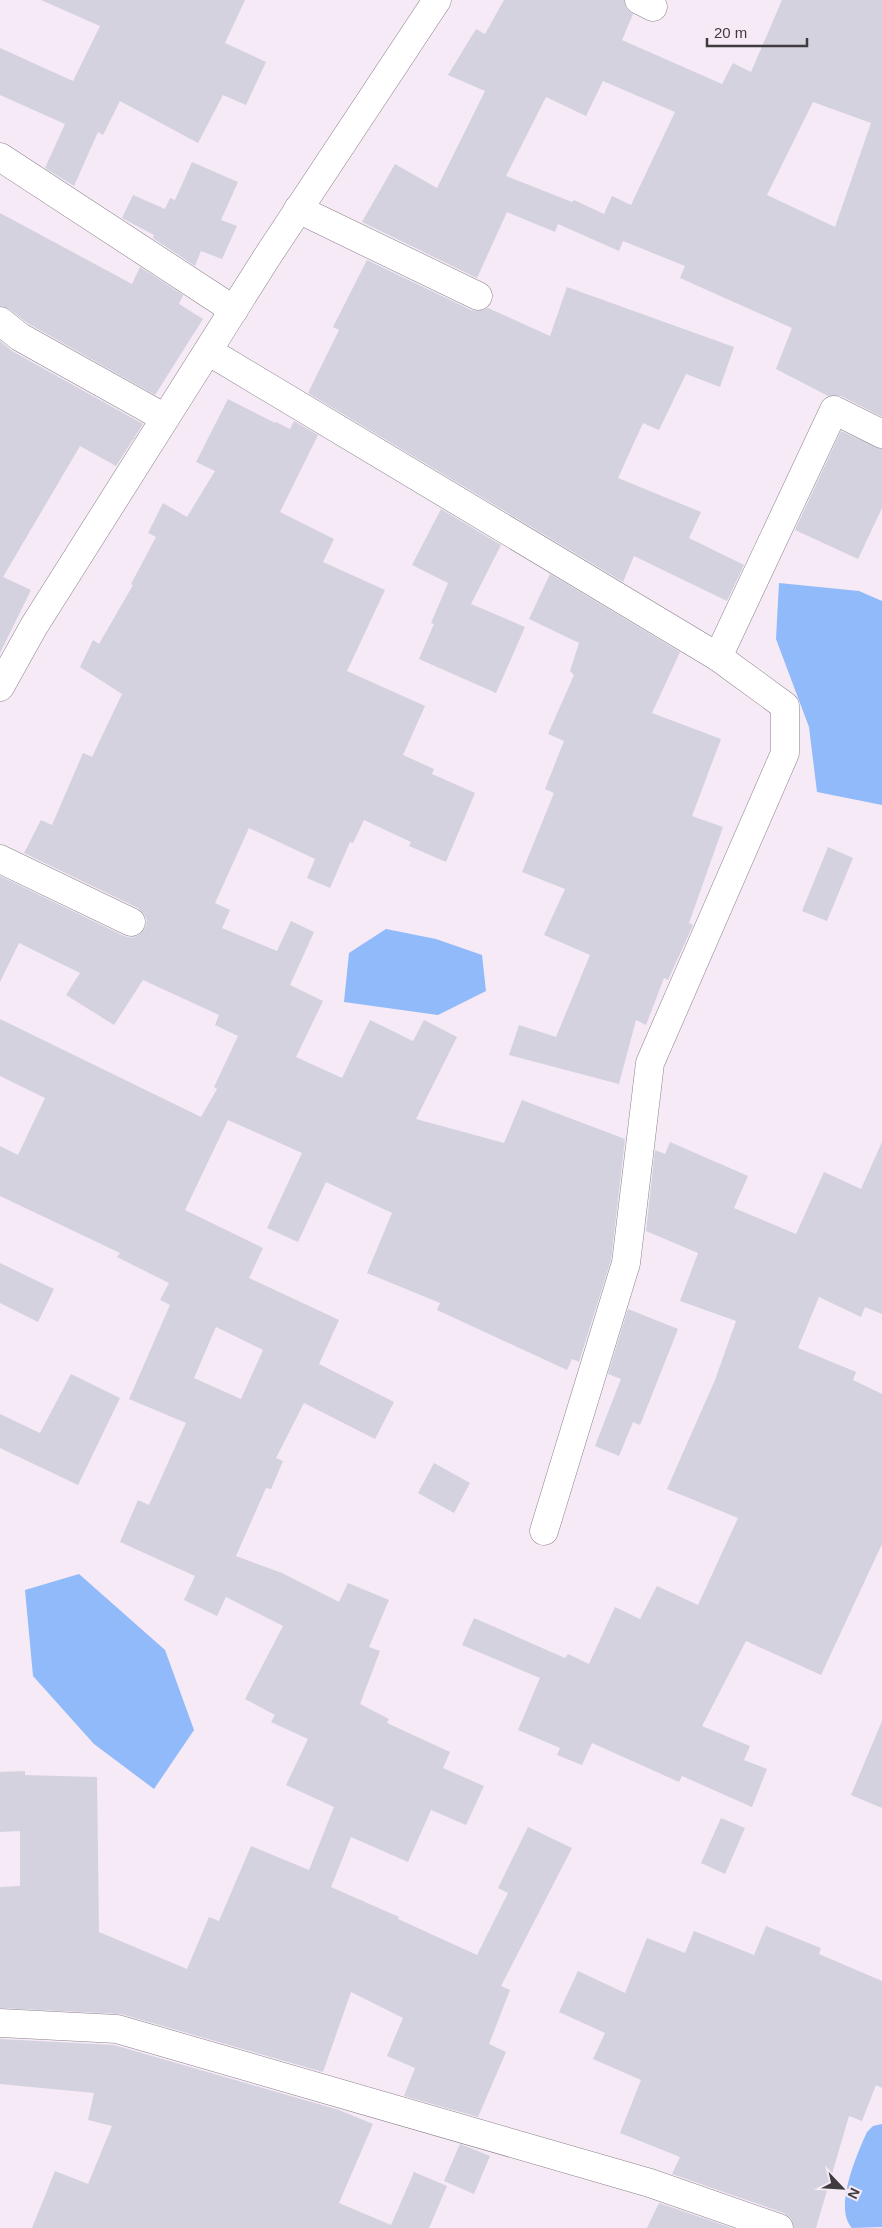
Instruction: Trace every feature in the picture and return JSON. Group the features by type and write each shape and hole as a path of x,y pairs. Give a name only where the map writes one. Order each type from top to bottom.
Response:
{"street":[{"path":"0,687 34,626 165,418 298,209 437,0"},
{"path":"0,157 234,310"},
{"path":"298,209 478,296"},
{"path":"0,321 20,337 165,418"},
{"path":"208,351 718,657 785,706 785,753 650,1063 626,1263 544,1531"},
{"path":"718,657 834,410 882,434"},
{"path":"0,859 131,922"},
{"path":"0,2023 116,2029 650,2183 779,2228"}],"water":[{"path":"779,583 859,591 882,601 882,805 817,792 809,727 776,639"},
{"path":"386,929 436,939 482,955 486,991 438,1015 344,1002 349,953"},
{"path":"79,1574 165,1650 194,1730 154,1789 94,1744 33,1676 25,1590"},
{"path":"882,2124 882,2227 852,2228 847,2219 845,2208 846,2195 853,2167 867,2132 873,2126"}],"building":[{"path":"41,0 245,0 225,43 266,62 246,105 223,95 198,143 120,101 103,135 98,132 74,186 45,168 65,124 0,95 0,48 73,81 100,26"},
{"path":"504,0 624,0 626,8 633,14 622,40 722,84 733,63 751,72 782,0 882,0 882,417 841,396 828,396 776,369 792,328 680,278 685,266 623,241 619,251 558,224 555,232 507,212 477,278 362,222 395,164 437,188 485,91 448,75 476,29 485,34","holes":["603,81 675,112 631,205 612,196 604,214 574,200 572,202 506,176 546,97 586,116","813,102 871,123 835,227 767,195"]},
{"path":"192,162 238,182 221,220 237,226 222,259 201,251 195,266 153,238 154,235 122,218 133,195 165,209 170,198 175,200"},
{"path":"0,213 132,284 140,267 183,295 179,304 203,319 155,395 29,324 9,309 0,306"},
{"path":"367,260 471,310 480,311 488,308 550,336 567,287 734,347 720,387 686,374 659,430 643,423 618,478 701,512 689,538 744,565 727,601 634,556 623,582 308,393 339,330 333,327"},
{"path":"0,341 12,351 143,424 116,466 80,446 3,577 31,590 0,653"},
{"path":"228,399 290,429 294,421 318,435 280,512 334,539 323,562 385,590 347,671 425,706 403,755 434,769 432,774 475,793 446,862 409,846 411,842 364,820 353,843 350,842 330,888 307,878 315,859 249,828 215,903 230,910 222,928 277,951 291,921 314,932 290,985 323,1001 296,1057 342,1078 370,1020 413,1041 424,1020 457,1037 416,1119 504,1143 522,1100 625,1139 611,1260 579,1362 572,1359 567,1370 437,1310 440,1303 367,1273 392,1213 326,1182 298,1242 267,1228 302,1153 228,1120 185,1210 263,1248 249,1278 339,1320 319,1364 394,1402 375,1439 304,1403 276,1458 283,1461 271,1489 266,1488 236,1556 282,1573 339,1602 348,1583 389,1600 369,1647 380,1651 360,1704 389,1719 387,1723 450,1752 443,1768 484,1786 466,1825 431,1810 408,1862 351,1837 331,1887 399,1917 398,1919 477,1955 508,1893 498,1888 528,1827 572,1848 501,1986 510,1990 489,2044 506,2052 478,2117 404,2096 415,2068 387,2056 403,2018 351,1992 323,2072 121,2014 0,2008 0,1887 20,1886 20,1831 0,1832 0,1772 25,1771 25,1775 97,1777 99,1932 187,1969 209,1917 219,1921 251,1846 309,1870 334,1807 286,1785 308,1739 271,1722 275,1715 245,1699 283,1626 226,1597 217,1616 184,1600 195,1576 120,1542 138,1500 149,1505 186,1423 129,1399 170,1305 160,1300 169,1283 117,1257 120,1253 0,1196 0,1146 18,1155 45,1098 0,1076 0,1019 201,1117 217,1089 214,1087 238,1036 215,1025 219,1015 143,980 114,1025 66,995 80,973 19,943 0,982 0,876 124,936 132,938 139,935 145,928 147,921 144,914 138,908 24,853 41,820 52,825 83,753 92,757 122,694 80,667 93,640 99,644 133,585 131,584 156,537 148,533 163,503 187,517 215,471 196,462","holes":["216,1327 263,1350 241,1399 194,1378"]},
{"path":"841,431 882,449 882,508 858,559 795,530"},
{"path":"441,509 501,545 471,604 525,627 496,693 419,659 434,624 431,623 448,583 412,565"},
{"path":"550,574 680,652 652,713 721,739 692,816 723,827 689,923 693,925 668,980 664,978 646,1025 636,1020 619,1084 509,1055 519,1025 556,1037 590,955 544,935 565,889 522,872 554,793 545,789 564,741 548,734 574,675 570,671 579,643 529,619"},
{"path":"828,847 853,858 827,921 802,911"},
{"path":"670,1142 748,1176 734,1208 796,1234 824,1172 861,1189 882,1142 882,1314 865,1307 861,1317 819,1297 798,1348 856,1372 853,1380 882,1394 882,1544 821,1675 746,1641 702,1726 750,1746 744,1760 767,1769 752,1807 682,1776 679,1782 592,1743 582,1765 557,1755 560,1748 518,1730 540,1678 462,1645 474,1618 565,1658 568,1654 589,1664 615,1607 640,1619 657,1586 698,1605 738,1518 667,1489 715,1380 736,1321 680,1301 698,1253 646,1231 655,1150 665,1154"},
{"path":"0,1263 54,1289 38,1322 0,1303"},
{"path":"628,1309 678,1329 640,1425 633,1422 619,1456 595,1446 621,1379 608,1374"},
{"path":"71,1374 120,1398 78,1485 0,1448 0,1414 40,1433"},
{"path":"434,1463 470,1483 454,1513 418,1493"},
{"path":"882,1721 882,1808 851,1795"},
{"path":"721,1818 745,1828 725,1874 701,1863"},
{"path":"766,1926 821,1948 819,1954 882,1981 882,2088 876,2085 862,2121 849,2116 816,2228 794,2228 791,2218 784,2213 672,2174 680,2157 620,2133 641,2080 593,2059 605,2033 559,2012 578,1971 625,1993 647,1938 685,1953 694,1931 754,1955"},
{"path":"0,2039 114,2045 339,2110 373,2124 339,2203 391,2225 414,2172 447,2186 429,2228 32,2228 55,2171 88,2184 112,2126 88,2120 94,2093 0,2084"},
{"path":"460,2144 490,2156 474,2194 444,2181"},
{"path":"659,2203 732,2228 647,2228"}]}
